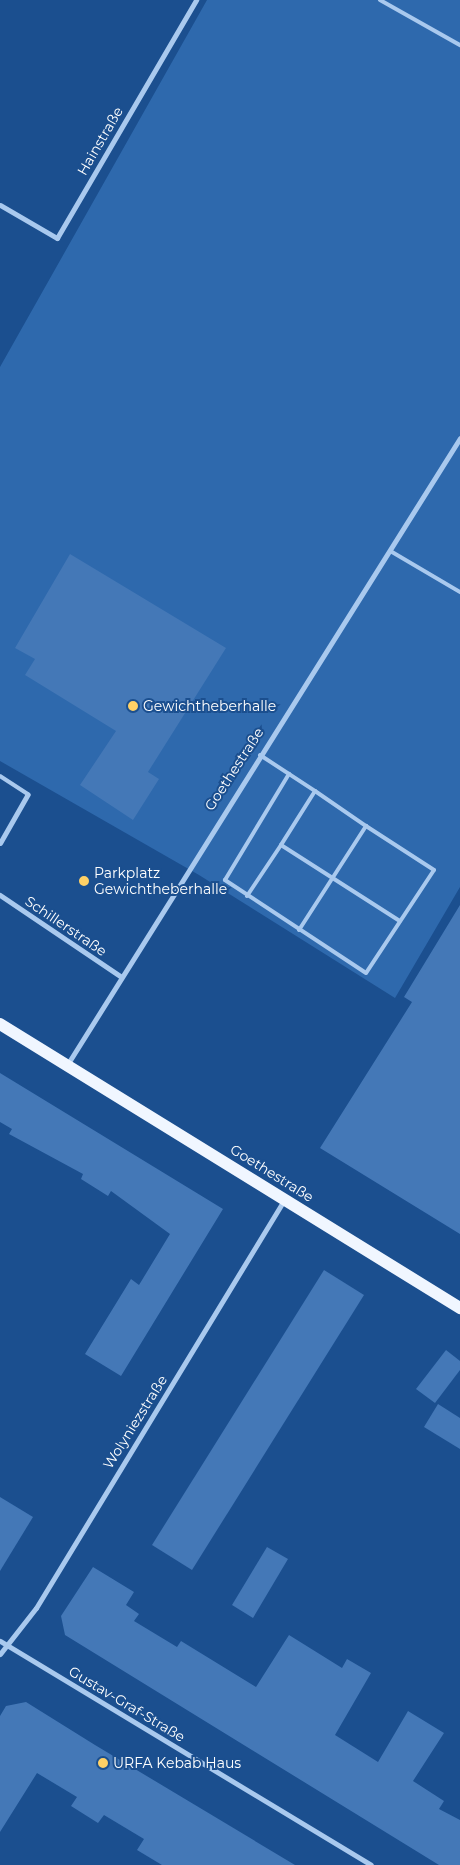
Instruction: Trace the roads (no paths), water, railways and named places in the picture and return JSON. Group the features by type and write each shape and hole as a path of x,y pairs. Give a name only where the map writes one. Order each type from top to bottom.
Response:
{"main road":[{"name":"Goethestraße","path":"0,1024 285,1198 460,1308"}],"street":[{"name":"Hainstraße","path":"0,205 56,238 196,0"},
{"name":"Goethestraße","path":"67,1065 120,976 260,755 392,552 460,438"},
{"path":"0,843 28,794"},
{"name":"Schillerstraße","path":"0,896 120,976"},
{"name":"Wolyniezstraße","path":"0,1654 36,1608 285,1198"},
{"name":"Gustav-Graf-Straße","path":"0,1641 371,1865"}],"lane":[{"path":"380,0 460,45"},
{"path":"392,552 460,592"},
{"path":"260,755 315,791 366,826 434,870 366,973 225,880 289,774"},
{"path":"0,776 28,794"},
{"path":"247,896 315,791"},
{"path":"299,930 366,826"},
{"path":"281,845 400,921"}],"place":[{"name":"Gewichtheberhalle","path":"133,706"},
{"name":"Parkplatz Gewichtheberhalle","path":"84,881"},
{"name":"URFA Kebab Haus","path":"103,1763"}]}
